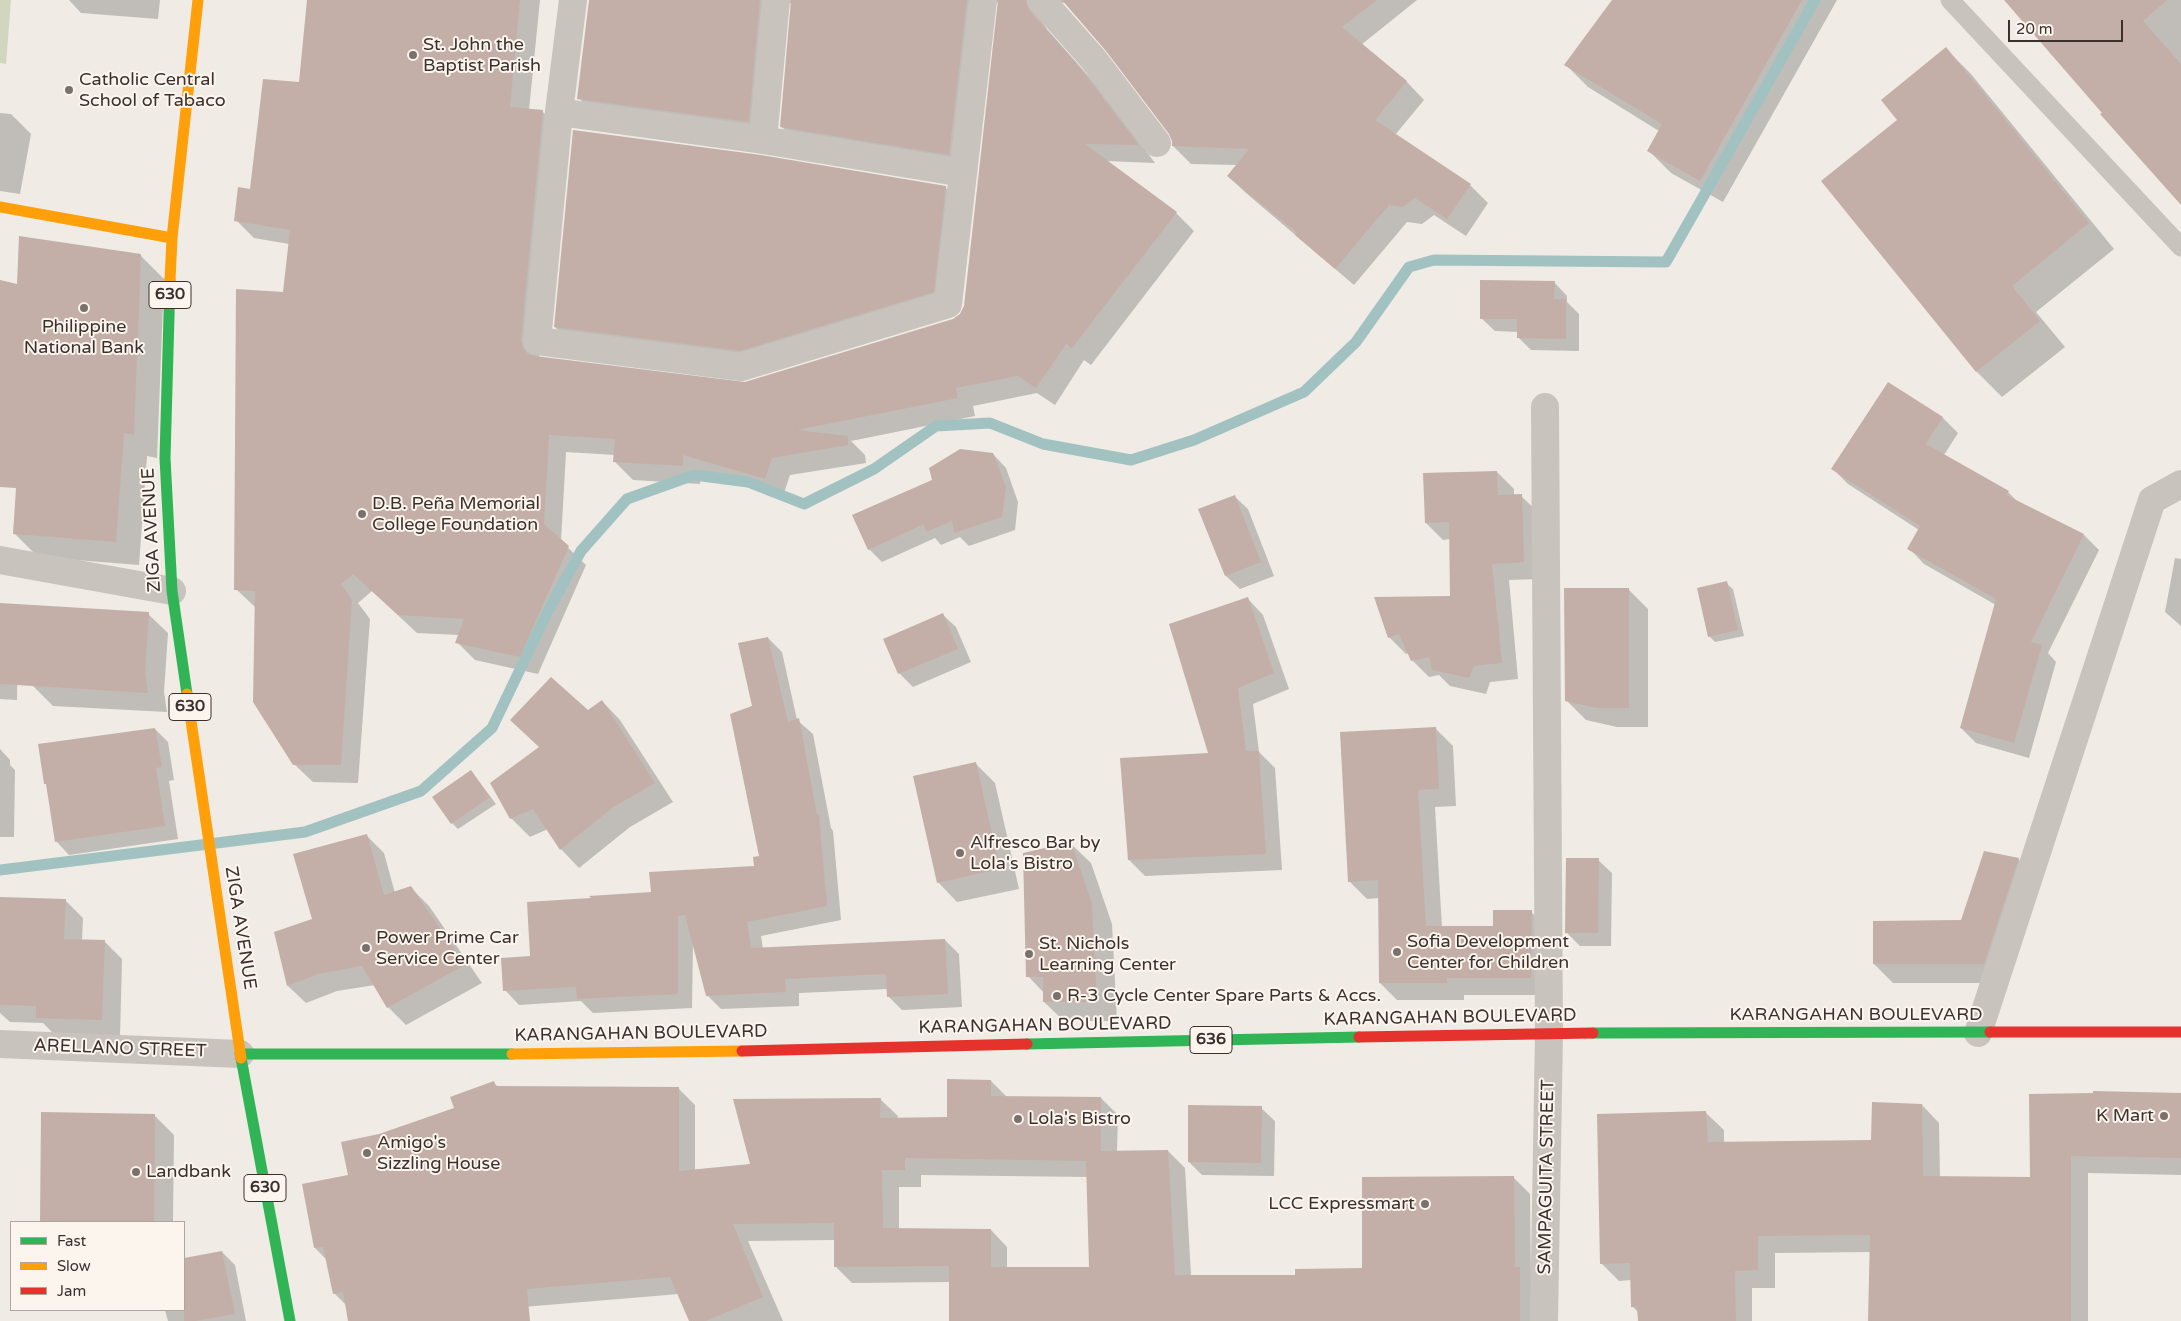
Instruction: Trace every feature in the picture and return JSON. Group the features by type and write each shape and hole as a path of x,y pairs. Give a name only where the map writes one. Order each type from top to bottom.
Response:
{"main road":[{"name":"ZIGA AVENUE","path":"198,0 172,238 165,458 172,591 240,1054"},
{"path":"0,207 172,238"},
{"name":"KARANGAHAN BOULEVARD","path":"240,1054 587,1054 1550,1033 2181,1032"},
{"name":"630","path":"240,1054 290,1321"}],"street":[{"path":"573,0 537,341 741,367 948,304 983,0"},
{"path":"762,140 776,0"},
{"path":"1041,0 1094,60 1157,143"},
{"path":"560,112 762,140 963,173"},
{"name":"SAMPAGUITA STREET","path":"1544,1321 1550,1033 1545,407"},
{"path":"1978,1033 2152,500 2181,484"},
{"path":"0,560 172,591"},
{"name":"ARELLANO STREET","path":"0,1044 240,1054"}],"lane":[{"path":"1950,0 2181,247"}],"green space":[{"path":"0,0 11,0 6,64 0,63"}],"building":[{"path":"307,0 520,0 510,107 543,110 521,340 523,348 528,354 535,356 745,382 953,319 960,314 964,306 998,0 1026,0 1029,10 1082,70 1139,145 1085,144 1177,212 1072,348 1066,344 1036,388 1018,376 956,388 958,398 797,430 848,436 848,445 772,458 765,479 683,455 683,466 613,462 615,439 549,435 544,524 569,546 520,657 455,643 464,619 398,615 353,574 341,584 352,600 341,765 293,765 253,702 255,591 234,590 236,289 283,292 290,230 234,221 238,187 250,189 263,79 299,82"},
{"path":"589,0 760,0 749,122 577,99"},
{"path":"791,0 967,0 949,155 780,127"},
{"path":"1062,0 1377,0 1342,27 1407,81 1375,120 1471,184 1447,219 1415,198 1403,207 1389,205 1335,269 1295,235 1297,233 1227,176 1249,149 1172,146 1169,134 1106,51"},
{"path":"1612,0 1802,0 1700,181 1647,151 1662,124 1564,65"},
{"path":"2004,0 2167,0 2143,21 2181,64 2181,205 2100,114 2102,113"},
{"path":"1946,47 2089,223 2012,286 2040,321 1976,372 1821,181 1897,120 1881,100"},
{"path":"573,130 761,155 946,186 934,292 740,351 554,327"},
{"path":"19,236 141,254 134,435 124,433 116,542 13,534 16,488 0,487 0,280 17,284"},
{"path":"1480,280 1555,281 1554,299 1566,299 1566,339 1517,338 1517,319 1480,319"},
{"path":"1888,382 1943,417 1926,444 2009,491 2006,495 2084,534 2031,642 2042,645 2014,743 1960,728 1996,599 1907,549 1920,526 1831,469"},
{"path":"960,449 993,453 1006,487 1002,517 954,533 952,521 926,532 924,524 868,550 852,515 932,480 929,468"},
{"path":"1497,471 1498,495 1522,494 1524,562 1492,564 1502,663 1474,666 1469,678 1432,670 1429,657 1411,661 1399,634 1388,638 1374,597 1450,596 1449,522 1425,523 1423,473"},
{"path":"1235,495 1261,562 1225,576 1198,509"},
{"path":"1727,581 1738,630 1708,637 1697,588"},
{"path":"1564,588 1629,588 1629,708 1597,708 1565,701"},
{"path":"1248,597 1274,673 1238,688 1246,751 1259,751 1266,854 1128,860 1120,758 1208,753 1169,624"},
{"path":"0,603 149,612 145,671 148,693 0,684"},
{"path":"943,613 958,649 898,674 883,639"},
{"path":"768,637 788,722 799,718 817,815 819,815 827,906 747,922 751,948 945,939 948,994 887,997 886,974 785,979 786,992 706,996 685,915 678,916 678,994 577,999 576,987 503,991 501,958 530,956 527,902 651,892 649,872 754,866 753,857 759,856 730,714 752,706 738,643"},
{"path":"551,677 588,710 602,700 655,783 612,808 560,850 533,809 510,819 490,783 539,747 510,720"},
{"path":"1436,727 1439,789 1418,790 1426,926 1493,926 1493,910 1532,910 1531,978 1447,978 1447,983 1379,983 1378,880 1348,882 1340,732"},
{"path":"155,728 162,767 156,768 165,826 55,842 38,744"},
{"path":"976,762 1000,869 937,883 913,776"},
{"path":"471,770 490,797 451,824 432,797"},
{"name":"Power Prime Car Service Center","path":"367,834 384,895 411,886 465,965 387,1008 362,966 318,974 287,986 274,932 312,919 293,854"},
{"path":"1071,842 1092,904 1097,1002 1043,1002 1043,977 1026,977 1023,853"},
{"path":"1984,851 2019,858 1984,964 1873,964 1873,921 1961,920"},
{"path":"1566,858 1599,858 1598,933 1565,933"},
{"path":"0,897 66,899 64,939 105,940 102,1020 36,1018 36,1006 0,1005"},
{"path":"947,1079 991,1080 991,1096 1101,1097 1101,1151 1168,1150 1175,1275 1295,1275 1295,1269 1362,1268 1362,1177 1514,1176 1515,1267 1520,1267 1520,1321 949,1321 949,1266 834,1267 834,1223 733,1224 763,1297 706,1321 689,1321 670,1277 527,1289 530,1321 348,1321 343,1292 333,1294 323,1247 314,1248 302,1184 348,1175 341,1142 379,1134 454,1108 450,1097 494,1081 496,1086 679,1087 679,1171 750,1164 733,1099 881,1098 880,1118 947,1117","holes":["905,1158 1086,1161 1089,1267 991,1267 991,1229 883,1228 882,1170 905,1170"]},
{"path":"2093,1091 2181,1093 2181,1158 2071,1156 2071,1321 1868,1321 1870,1235 1758,1236 1758,1270 1735,1271 1736,1321 1638,1321 1637,1307 1631,1307 1630,1263 1600,1264 1597,1114 1706,1111 1708,1142 1871,1140 1872,1102 1922,1104 1923,1176 2030,1177 2029,1094 2093,1093"},
{"path":"1188,1105 1262,1106 1261,1163 1188,1162"},
{"path":"41,1112 155,1114 154,1221 40,1221"},
{"path":"222,1251 235,1314 196,1321 184,1321 185,1258"}],"waterway":[{"path":"0,870 305,832 421,791 492,728 548,611 581,551 627,499 694,475 748,482 804,504 874,469 936,426 990,423 1043,444 1131,460 1194,440 1304,392 1356,342 1409,267 1434,260 1666,262 1815,0"}],"traffic: fast":[{"path":"170,280 165,458 172,591 187,694"},
{"path":"1593,1033 1990,1032"},
{"path":"1027,1044 1359,1037"},
{"path":"240,1054 512,1054"},
{"path":"241,1058 290,1321"}],"traffic: slow":[{"path":"170,280 172,238 198,0"},
{"path":"0,207 172,238"},
{"path":"187,694 241,1058"},
{"path":"512,1054 742,1051"}],"traffic: jam":[{"path":"1990,1032 2181,1032"},
{"path":"1359,1037 1593,1033"},
{"path":"742,1051 1027,1044"}],"place":[{"name":"St. John the Baptist Parish","path":"413,55"},
{"name":"Catholic Central School of Tabaco","path":"69,90"},
{"name":"Philippine National Bank","path":"84,308"},
{"name":"D.B. Peña Memorial College Foundation","path":"362,514"},
{"name":"Alfresco Bar by Lola's Bistro","path":"960,853"},
{"name":"Power Prime Car Service Center","path":"366,948"},
{"name":"Sofia Development Center for Children","path":"1397,952"},
{"name":"St. Nichols Learning Center","path":"1029,954"},
{"name":"R-3 Cycle Center Spare Parts & Accs.","path":"1057,996"},
{"name":"K Mart","path":"2164,1116"},
{"name":"Lola's Bistro","path":"1018,1119"},
{"name":"Amigo's Sizzling House","path":"367,1153"},
{"name":"Landbank","path":"136,1172"},
{"name":"LCC Expressmart","path":"1425,1204"}]}
